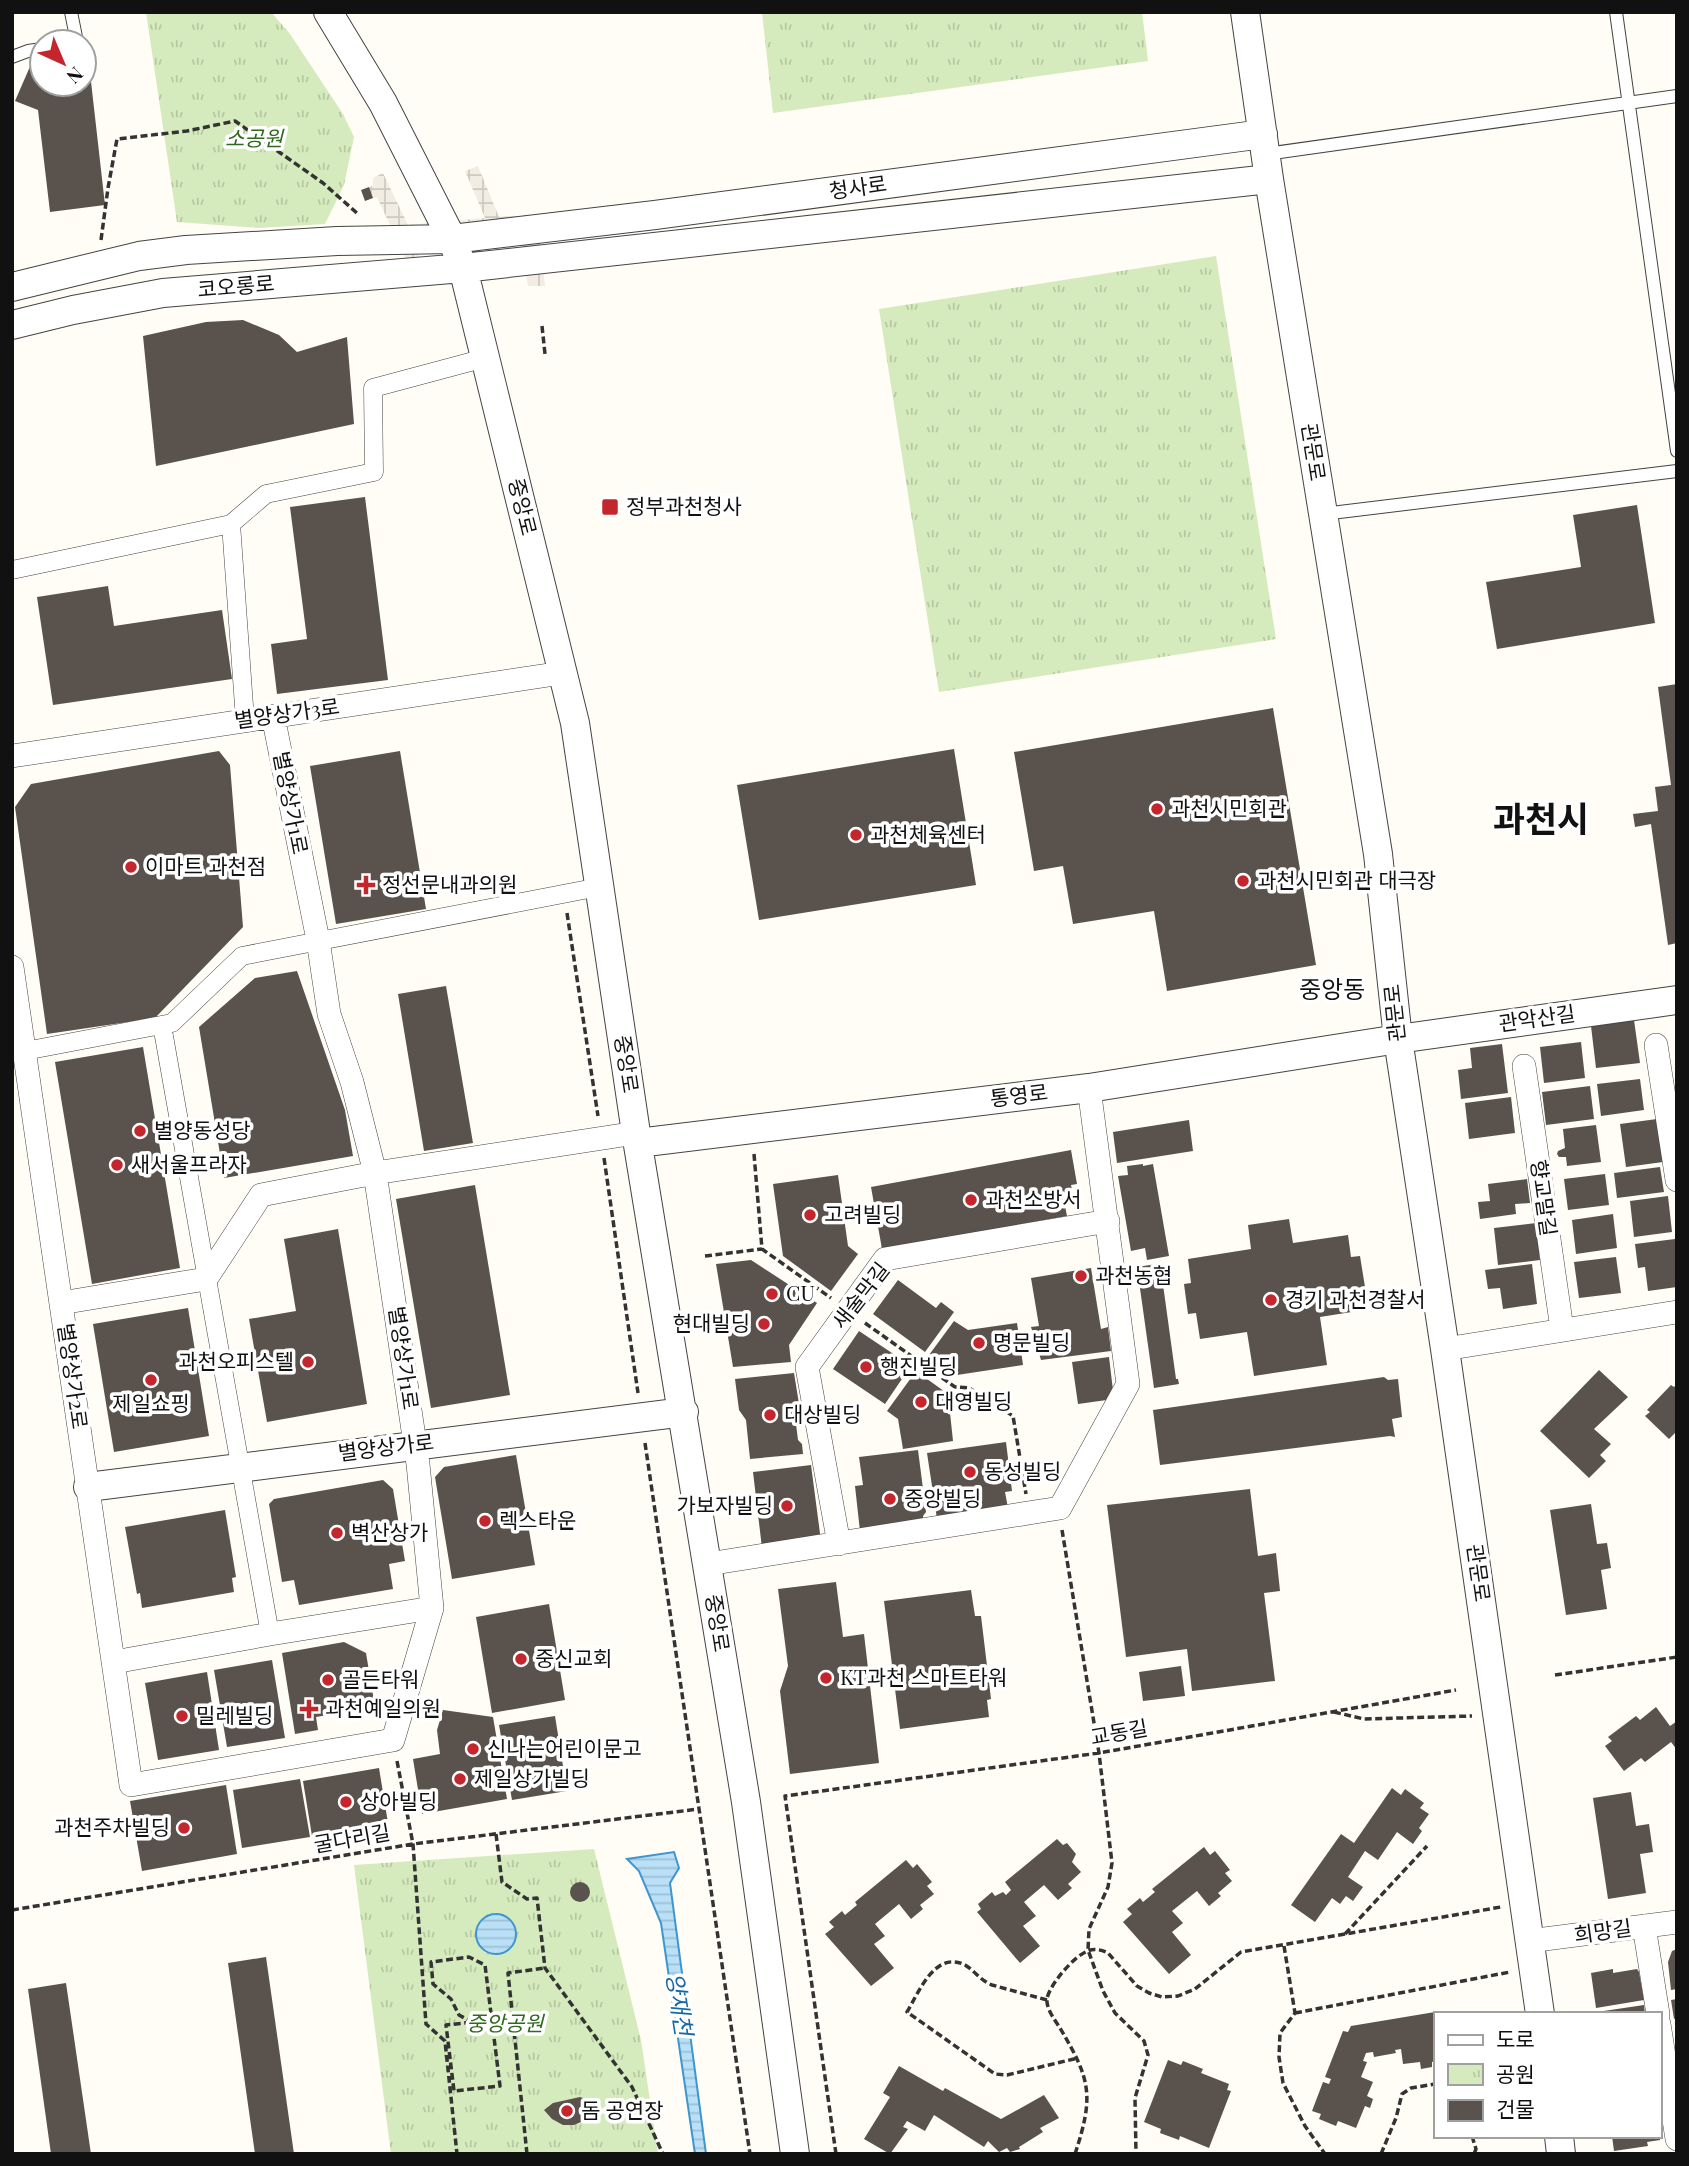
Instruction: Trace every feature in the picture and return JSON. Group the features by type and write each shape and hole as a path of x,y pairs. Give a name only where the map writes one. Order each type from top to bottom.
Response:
{"street":[{"name":"중앙로","path":"328,12 383,103 452,239 463,268 575,723 637,1138 746,1802 795,2154"},
{"name":"관문로","path":"1245,12 1378,854 1398,1039 1540,2012"},
{"name":"청사로","path":"12,286 139,256 186,250 337,241 452,239 669,213 1266,156"},
{"name":"청사로","path":"463,268 1266,156"},
{"name":"코오롱로","path":"12,325 163,293 463,268"},
{"path":"12,570 231,524 266,494 374,472 373,388 485,358"},
{"path":"231,524 245,720"},
{"name":"별양상가3로","path":"12,757 562,673"},
{"name":"별양상가1로","path":"273,716 318,940 329,1014 352,1082 375,1173 416,1444 432,1608 393,1740"},
{"path":"24,1051 172,1023 242,956 599,887"},
{"name":"별양상가2로","path":"12,967 131,1785 393,1740"},
{"name":"관악산길","path":"1398,1039 1677,1000"},
{"path":"162,1025 270,1634"},
{"name":"통영로","path":"637,1138 1089,1088 1398,1039"},
{"path":"1656,1045 1677,1180"},
{"name":"향교말길","path":"1524,1066 1562,1329"},
{"path":"708,1564 1060,1508 1128,1384 1089,1088"},
{"path":"61,1303 206,1279 261,1195 375,1173 601,1138 637,1138"},
{"name":"새술막길","path":"839,1544 807,1367 885,1259 1108,1221"},
{"path":"1445,1349 1677,1312"},
{"name":"별양상가로","path":"88,1487 684,1412"},
{"path":"114,1662 432,1608"},
{"name":"희망길","path":"1529,1941 1677,1922"},
{"path":"1644,1926 1658,2012"},
{"path":"1661,2037 1677,2139"}],"lane":[{"path":"1616,12 1677,452"},
{"path":"1266,156 1677,96"},
{"path":"1324,514 1677,471"}],"path":[{"path":"100,248 117,139 187,131 235,121 323,183 358,214"},
{"path":"542,326 545,355"},
{"path":"564,894 750,2154"},
{"path":"754,1154 762,1249"},
{"path":"735,1246 736,1252"},
{"path":"705,1256 762,1249 955,1387 969,1388 1013,1416 1028,1514"},
{"path":"1060,1508 1099,1753 1112,1863 1108,1887 1089,1929 1088,1950 1102,1991 1115,2013 1144,2042 1148,2055 1135,2098 1136,2154"},
{"path":"1555,1675 1677,1657"},
{"name":"교동길","path":"836,2154 785,1796 1099,1753 1456,1690"},
{"path":"1332,1712 1364,1720 1475,1716"},
{"path":"393,1740 413,1844 426,2024 445,2041 457,2154"},
{"name":"굴다리길","path":"12,1910 413,1844 699,1809"},
{"path":"496,1833 502,1882 527,1899 537,1898 545,1968 632,2087 663,2154"},
{"path":"1345,1935 1427,1846"},
{"path":"1075,2154 1084,2124 1088,2094 1078,2058 1050,2011 1047,2000 1051,1987 1072,1962 1088,1950 1108,1953 1137,1986 1149,1993 1162,1997 1178,1996 1195,1989 1241,1952 1502,1907"},
{"path":"1284,1946 1295,2013"},
{"path":"479,2021 468,2020 459,2015 451,1999 433,1984 430,1962 469,1957 485,1965 492,2020 500,2086 454,2091 446,2025 492,2020"},
{"path":"1047,2000 984,1982 969,1967 957,1962 943,1962 931,1972 907,2012 995,2074 1007,2075 1078,2058"},
{"path":"527,2154 508,1973 545,1968"},
{"path":"1325,2154 1305,2126 1283,2083 1279,2057 1280,2033 1295,2013 1511,1972"},
{"path":"1381,2154 1396,2118 1402,2094 1411,2088 1434,2084"}],"green space":[{"name":"소공원","path":"146,12 271,12 290,34 343,114 354,137 344,185 325,224 259,228 177,222"},
{"path":"762,12 1142,12 1148,61 773,113"},
{"path":"1216,256 1276,639 939,692 879,309"},
{"name":"중앙공원","path":"594,1849 641,2040 658,2154 391,2154 354,1865"}],"shaded area":[{"path":"478,166 499,217 584,212 586,237 540,241 545,286 528,286 519,240 418,253 428,275 415,279 377,197 373,198 369,188 373,185 373,178 383,173 408,225 485,218 465,171"}],"water":[{"name":"양재천","path":"674,1852 679,1868 670,1883 706,2154 695,2154 661,1923 639,1871 627,1859"},
{"path":"496,1914 510,1920 516,1934 510,1948 496,1954 482,1948 476,1934 482,1920"}],"building":[{"path":"28,71 28,98 93,98 105,205 50,212 38,110 15,101"},
{"path":"369,187 373,198 365,201 361,190"},
{"path":"243,320 279,335 297,352 347,337 354,424 156,466 143,336 206,322"},
{"path":"365,497 388,680 277,694 271,644 307,639 290,507"},
{"path":"1637,505 1655,623 1497,649 1486,582 1581,567 1573,515"},
{"path":"108,586 114,626 222,610 232,679 53,705 37,597"},
{"path":"1677,684 1677,943 1668,945 1651,824 1635,827 1633,814 1658,811 1655,787 1671,785 1658,687"},
{"name":"과천시민회관","path":"1273,708 1316,965 1167,991 1154,911 1073,924 1063,866 1034,871 1014,752"},
{"name":"과천체육센터","path":"954,749 976,885 759,920 737,785"},
{"name":"이마트 과천점","path":"219,751 230,765 243,927 155,1018 47,1034 15,807 31,784"},
{"path":"400,751 426,909 336,924 310,766"},
{"path":"297,971 345,1110 353,1156 224,1178 199,1027 255,978"},
{"path":"446,986 473,1143 424,1151 398,994"},
{"path":"1634,1020 1640,1063 1596,1068 1591,1026"},
{"path":"1581,1042 1585,1078 1544,1083 1540,1047"},
{"path":"1502,1044 1508,1093 1461,1099 1458,1070 1472,1068 1470,1048"},
{"name":"새서울프라자","path":"143,1047 180,1268 92,1284 55,1062"},
{"path":"1640,1079 1644,1110 1601,1116 1597,1084"},
{"path":"1590,1086 1594,1119 1546,1125 1542,1092"},
{"path":"1511,1097 1515,1133 1469,1139 1465,1103"},
{"path":"1657,1119 1663,1162 1626,1167 1620,1124"},
{"path":"1189,1120 1193,1151 1117,1163 1113,1132"},
{"path":"1596,1125 1601,1162 1567,1166 1566,1157 1559,1157 1557,1154 1565,1148 1563,1129"},
{"name":"과천소방서","path":"1071,1150 1077,1184 1071,1185 1074,1200 1064,1201 1067,1216 882,1249 871,1187"},
{"path":"1153,1164 1169,1256 1147,1260 1145,1248 1131,1251 1118,1176 1128,1175 1127,1166"},
{"path":"1660,1167 1664,1192 1617,1198 1614,1173"},
{"path":"1605,1174 1609,1205 1568,1210 1564,1179"},
{"name":"고려빌딩","path":"838,1175 848,1246 858,1254 831,1291 783,1256 773,1184"},
{"path":"1527,1179 1530,1203 1515,1204 1516,1214 1480,1219 1478,1202 1490,1201 1488,1184"},
{"path":"475,1185 510,1395 431,1408 396,1199"},
{"path":"1668,1196 1672,1232 1634,1237 1630,1201"},
{"path":"1613,1214 1617,1248 1576,1254 1572,1220"},
{"name":"경기 과천경찰서","path":"1289,1219 1293,1243 1348,1235 1351,1257 1360,1256 1365,1287 1355,1288 1358,1311 1320,1317 1327,1365 1254,1376 1247,1332 1200,1339 1196,1313 1188,1314 1184,1284 1191,1283 1188,1259 1251,1249 1248,1225"},
{"path":"1536,1223 1540,1260 1498,1265 1494,1228"},
{"name":"과천오피스텔","path":"338,1229 367,1404 267,1422 249,1319 296,1311 284,1239"},
{"path":"1675,1239 1677,1287 1648,1291 1645,1267 1638,1268 1635,1244"},
{"path":"1616,1257 1621,1293 1579,1298 1574,1262"},
{"name":"현대빌딩","path":"751,1260 817,1303 789,1345 791,1362 733,1367 716,1264"},
{"path":"1163,1263 1164,1269 1161,1270 1176,1379 1179,1384 1154,1388 1137,1267"},
{"path":"1532,1264 1537,1304 1503,1309 1500,1288 1488,1289 1485,1270"},
{"path":"1091,1268 1101,1329 1108,1327 1111,1351 1041,1360 1031,1327 1039,1326 1031,1278"},
{"name":"명문빌딩","path":"898,1280 936,1308 941,1302 954,1312 925,1352 873,1314"},
{"name":"제일쇼핑","path":"188,1308 209,1436 114,1452 93,1324"},
{"name":"명문빌딩","path":"954,1321 968,1330 1017,1323 1023,1365 957,1375 929,1355"},
{"name":"행진빌딩","path":"859,1331 898,1357 893,1364 908,1370 885,1404 833,1369"},
{"path":"1109,1357 1114,1399 1078,1404 1072,1362"},
{"path":"1599,1370 1628,1397 1594,1429 1611,1444 1600,1455 1606,1461 1589,1478 1540,1431"},
{"name":"대영빌딩","path":"916,1371 948,1394 953,1441 903,1449 898,1419 887,1411"},
{"name":"대상빌딩","path":"794,1373 800,1410 799,1423 796,1424 803,1454 750,1459 746,1420 739,1410 735,1379"},
{"path":"1384,1377 1388,1380 1398,1379 1402,1417 1392,1419 1395,1437 1160,1465 1153,1410"},
{"path":"1677,1384 1677,1431 1669,1439 1645,1416 1650,1412 1647,1410 1671,1385 1674,1387"},
{"name":"동성빌딩","path":"1006,1442 1012,1491 1005,1492 1008,1508 937,1519 927,1453"},
{"name":"중앙빌딩","path":"918,1450 926,1512 923,1522 860,1531 855,1486 863,1485 859,1457"},
{"name":"렉스타운","path":"516,1455 535,1565 452,1579 435,1477 444,1467"},
{"name":"가보자빌딩","path":"811,1465 821,1541 762,1548 753,1472"},
{"name":"벽산상가","path":"383,1480 393,1489 405,1561 389,1564 393,1589 299,1605 294,1580 282,1582 269,1504 274,1499"},
{"path":"1250,1489 1258,1556 1276,1553 1280,1591 1264,1593 1275,1681 1192,1691 1187,1649 1126,1657 1107,1505"},
{"path":"1591,1504 1597,1544 1607,1543 1611,1568 1601,1570 1607,1609 1566,1615 1550,1510"},
{"path":"225,1510 236,1577 232,1578 234,1592 142,1608 125,1527"},
{"name":"KT과천 스마트타워","path":"836,1582 843,1637 864,1634 879,1763 790,1774 780,1691 788,1666 778,1589"},
{"path":"971,1590 975,1616 981,1616 991,1699 987,1700 989,1717 900,1729 884,1601"},
{"name":"중신교회","path":"549,1604 565,1700 492,1713 476,1617"},
{"name":"골든타워","path":"344,1642 366,1653 375,1707 316,1717 318,1730 295,1734 282,1653"},
{"path":"272,1660 285,1738 227,1747 214,1670"},
{"path":"1181,1666 1185,1696 1143,1701 1139,1672"},
{"name":"밀레빌딩","path":"207,1672 219,1750 158,1760 145,1683"},
{"path":"1656,1707 1670,1726 1677,1721 1677,1750 1671,1742 1645,1762 1641,1758 1624,1771 1605,1746 1612,1741 1608,1737 1636,1716 1640,1720"},
{"name":"제일상가빌딩","path":"443,1710 493,1717 507,1799 422,1814 413,1759 440,1754 437,1730"},
{"path":"555,1716 567,1791 512,1800 499,1725"},
{"name":"상아빌딩","path":"379,1768 388,1823 312,1836 303,1781"},
{"path":"300,1779 310,1837 242,1848 233,1790"},
{"name":"과천주차빌딩","path":"226,1785 237,1854 142,1871 130,1801"},
{"path":"1392,1788 1401,1795 1405,1789 1424,1803 1420,1808 1429,1814 1419,1828 1422,1831 1413,1844 1397,1832 1378,1860 1365,1851 1348,1877 1363,1887 1353,1901 1346,1896 1340,1904 1332,1898 1315,1922 1291,1905 1341,1834 1354,1843"},
{"path":"1631,1792 1636,1826 1649,1824 1653,1852 1640,1854 1646,1893 1608,1899 1593,1798"},
{"path":"1057,1839 1063,1845 1067,1843 1076,1854 1072,1862 1081,1872 1068,1884 1072,1888 1058,1900 1044,1885 1024,1902 1036,1916 1023,1926 1040,1946 1020,1963 977,1912 981,1909 978,1904 992,1892 995,1896 1003,1892 1006,1895 1011,1890 1005,1882"},
{"path":"1204,1847 1210,1855 1215,1851 1230,1870 1225,1873 1232,1881 1218,1893 1221,1896 1209,1906 1197,1891 1172,1911 1183,1923 1172,1932 1191,1955 1169,1974 1123,1922 1132,1914 1127,1909 1140,1898 1143,1902 1155,1892 1152,1889"},
{"path":"906,1860 913,1868 917,1864 932,1882 927,1886 934,1894 920,1905 923,1909 911,1919 899,1904 875,1924 885,1936 874,1944 894,1968 871,1986 825,1934 834,1927 829,1922 842,1911 845,1915 857,1905 855,1902"},
{"path":"580,1882 587,1885 590,1892 587,1899 580,1902 573,1899 570,1892 573,1885"},
{"path":"1677,1949 1677,1989 1671,1990 1668,1962 1672,1951"},
{"path":"266,1957 294,2154 255,2154 228,1963"},
{"path":"1613,1969 1613,1973 1637,1969 1644,2000 1596,2008 1591,1973"},
{"path":"66,1983 91,2154 51,2154 28,1989"},
{"path":"1677,1999 1677,2018 1674,2019 1671,2000"},
{"path":"1644,2005 1645,2012 1597,2012"},
{"path":"1434,2012 1432,2067 1421,2069 1420,2062 1403,2064 1401,2049 1395,2050 1396,2053 1374,2057 1373,2052 1366,2053 1363,2061 1367,2062 1361,2077 1373,2082 1367,2096 1373,2099 1370,2108 1365,2106 1356,2128 1338,2121 1336,2126 1319,2119 1321,2114 1312,2111 1323,2082 1329,2084 1331,2079 1325,2077 1343,2031 1348,2032 1351,2026"},
{"path":"1168,2060 1181,2065 1183,2061 1203,2069 1201,2073 1229,2084 1227,2090 1231,2091 1209,2148 1180,2136 1179,2140 1160,2133 1161,2129 1144,2122"},
{"path":"899,2066 1001,2119 1044,2095 1059,2118 1040,2128 1043,2132 1019,2147 1020,2149 1010,2152 1007,2148 999,2152 988,2141 984,2147 934,2115 925,2131 907,2121 903,2127 908,2129 890,2154 864,2139 890,2097 883,2093"},
{"name":"돔 공연장","path":"580,2097 589,2100 590,2111 583,2121 574,2125 563,2125 552,2119 544,2110 553,2103"},
{"path":"1612,2138 1660,2138 1647,2142 1648,2146 1614,2151"}],"place":[{"name":"정부과천청사","path":"610,507"},
{"name":"과천시민회관","path":"1157,809"},
{"name":"과천체육센터","path":"856,835"},
{"name":"이마트 과천점","path":"131,867"},
{"name":"과천시민회관 대극장","path":"1243,881"},
{"name":"정선문내과의원","path":"366,885"},
{"name":"별양동성당","path":"140,1131"},
{"name":"새서울프라자","path":"117,1165"},
{"name":"과천소방서","path":"971,1200"},
{"name":"고려빌딩","path":"810,1215"},
{"name":"과천농협","path":"1081,1276"},
{"name":"CU","path":"772,1294"},
{"name":"경기 과천경찰서","path":"1271,1300"},
{"name":"현대빌딩","path":"764,1324"},
{"name":"명문빌딩","path":"979,1343"},
{"name":"과천오피스텔","path":"308,1362"},
{"name":"행진빌딩","path":"866,1367"},
{"name":"제일쇼핑","path":"151,1380"},
{"name":"대영빌딩","path":"921,1402"},
{"name":"대상빌딩","path":"770,1415"},
{"name":"동성빌딩","path":"970,1472"},
{"name":"중앙빌딩","path":"890,1499"},
{"name":"가보자빌딩","path":"787,1506"},
{"name":"렉스타운","path":"485,1521"},
{"name":"벽산상가","path":"337,1533"},
{"name":"중신교회","path":"521,1659"},
{"name":"KT과천 스마트타워","path":"826,1678"},
{"name":"골든타워","path":"328,1680"},
{"name":"과천예일의원","path":"309,1709"},
{"name":"밀레빌딩","path":"182,1716"},
{"name":"신나는어린이문고","path":"473,1749"},
{"name":"제일상가빌딩","path":"460,1779"},
{"name":"상아빌딩","path":"346,1802"},
{"name":"과천주차빌딩","path":"184,1828"},
{"name":"돔 공연장","path":"567,2111"}],"district":[{"name":"과천시","path":"1541,820"},
{"name":"중앙동","path":"1332,990"}]}
